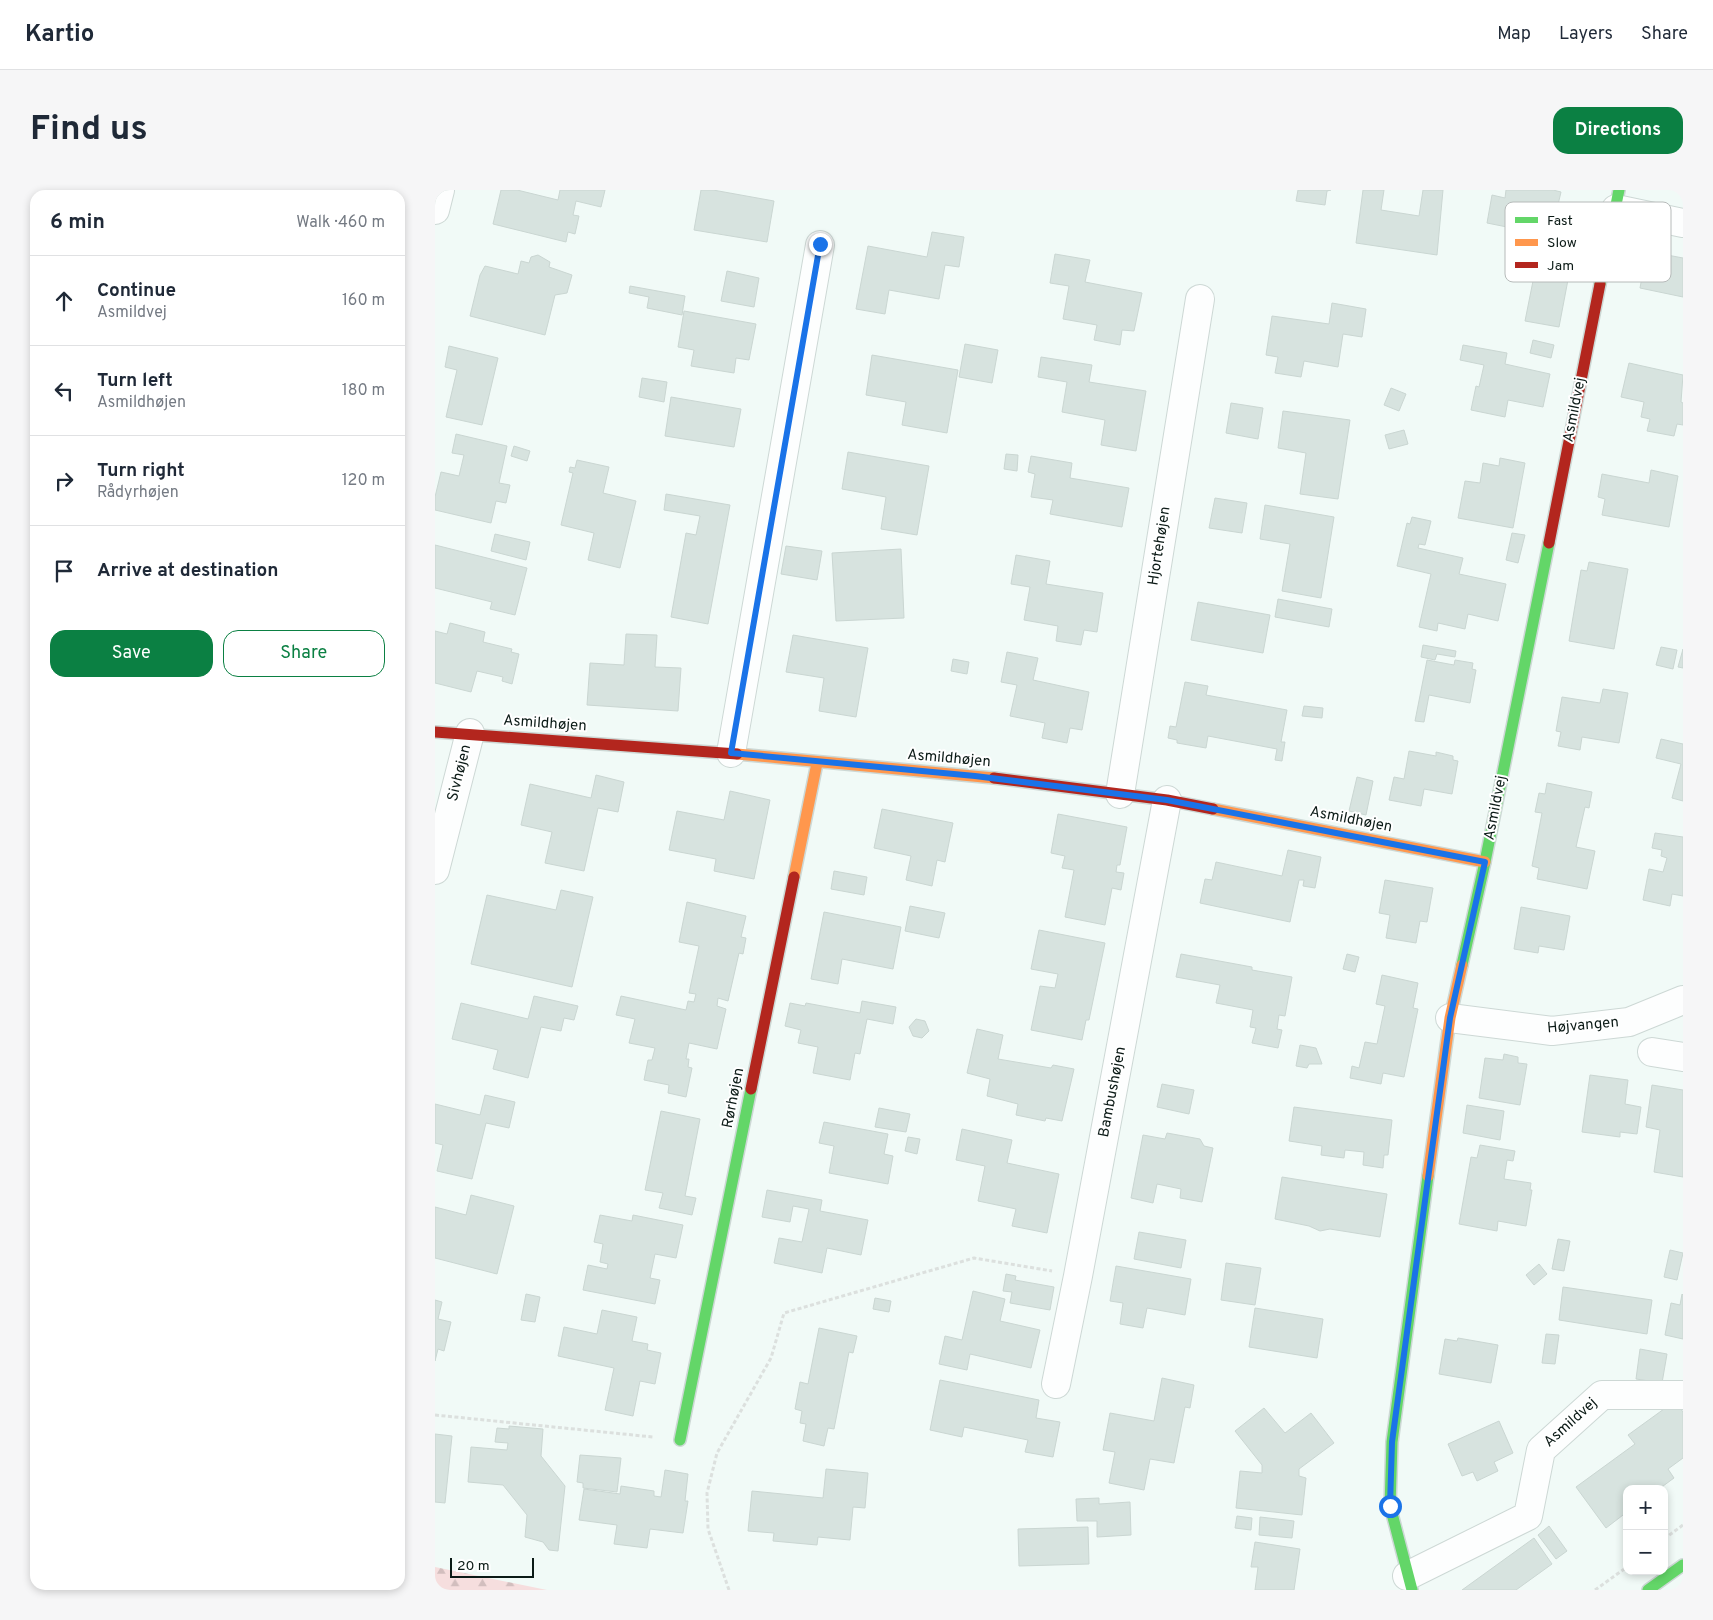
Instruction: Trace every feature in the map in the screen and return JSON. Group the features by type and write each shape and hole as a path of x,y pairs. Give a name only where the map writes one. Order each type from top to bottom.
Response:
{"street":[{"path":"435,210 440,190"},
{"path":"1671,219 1683,223"},
{"path":"731,753 820,244"},
{"name":"Asmildvej","path":"1600,282 1485,862 1450,1018 1392,1442 1390,1506 1410,1583 1528,1516 1541,1450 1602,1395 1683,1396"},
{"name":"Hjortehøjen","path":"1120,794 1200,299"},
{"name":"Asmildhøjen","path":"435,732 731,753 817,763 975,776 1167,800 1485,862"},
{"name":"Sivhøjen","path":"435,870 470,733"},
{"name":"Rørhøjen","path":"680,1440 817,763"},
{"name":"Bambushøjen","path":"1056,1384 1079,1276 1167,800"},
{"name":"Højvangen","path":"1450,1018 1552,1031 1629,1022 1683,1000"},
{"path":"1652,1052 1683,1057"},
{"path":"1648,1590 1683,1564"}],"path":[{"path":"729,1590 708,1529 707,1494 717,1453 771,1358 784,1313 974,1258 1079,1276"},
{"path":"435,1415 680,1440"},
{"path":"1668,1536 1683,1526"},
{"path":"1595,1590 1623,1570"}],"green space":[{"path":"435,1567 547,1590 435,1590"}],"building":[{"path":"501,190 517,190 558,200 560,190 605,190 601,207 576,201 573,215 579,216 575,234 568,232 566,242 493,224"},
{"path":"701,190 713,190 774,201 767,242 694,230"},
{"path":"1298,190 1331,190 1327,191 1325,205 1296,201"},
{"path":"1363,190 1384,190 1381,210 1419,216 1423,190 1443,190 1437,255 1356,243"},
{"path":"1506,190 1553,190 1561,192 1559,202 1505,202 1505,227 1487,223 1492,195 1505,198"},
{"path":"932,232 964,237 959,267 945,265 939,299 889,290 885,314 856,309 868,246 927,257"},
{"path":"1055,254 1090,260 1085,282 1142,293 1134,331 1122,330 1120,345 1094,340 1097,325 1063,319 1069,286 1050,283"},
{"path":"538,255 550,262 549,267 572,275 567,293 555,295 545,335 470,316 480,275 485,266 518,274 521,261 529,263 531,257"},
{"path":"1671,256 1683,258 1683,297 1640,288 1641,282 1671,282"},
{"path":"727,271 759,278 754,307 721,301"},
{"path":"1533,282 1568,282 1559,327 1525,321"},
{"path":"630,286 685,296 682,315 647,308 649,297 629,293"},
{"path":"1332,303 1366,309 1362,337 1343,334 1338,367 1304,361 1301,377 1275,373 1278,357 1266,355 1272,316 1329,324"},
{"path":"684,311 756,324 749,360 736,358 734,373 691,366 694,350 678,347"},
{"path":"1533,340 1554,345 1551,358 1530,353"},
{"path":"965,344 998,350 992,383 959,377"},
{"path":"1463,345 1507,353 1505,364 1550,374 1543,407 1508,400 1505,417 1471,410 1476,386 1479,387 1484,365 1460,360"},
{"path":"449,346 498,358 482,425 446,417 457,370 445,367"},
{"path":"872,355 958,370 947,433 902,425 906,402 866,395"},
{"path":"1041,357 1092,365 1089,382 1146,391 1136,451 1101,445 1105,420 1062,412 1067,382 1038,377"},
{"path":"1629,363 1683,375 1681,402 1683,403 1683,425 1677,424 1674,436 1647,431 1650,419 1641,417 1644,402 1621,397"},
{"path":"642,378 667,382 664,402 639,397"},
{"path":"1391,388 1406,394 1399,411 1384,405"},
{"path":"671,397 741,409 734,447 665,436"},
{"path":"1231,403 1263,408 1258,439 1226,433"},
{"path":"1283,411 1350,420 1338,499 1300,494 1306,453 1278,448"},
{"path":"1404,430 1408,444 1389,449 1385,435"},
{"path":"456,434 507,446 499,483 510,485 506,503 496,501 491,523 435,510 435,497 441,472 459,476 464,455 452,453"},
{"path":"514,446 530,451 527,461 511,456"},
{"path":"848,452 929,466 917,535 881,529 886,497 842,489"},
{"path":"1006,454 1018,455 1017,471 1004,469"},
{"path":"1031,456 1072,463 1070,478 1129,488 1122,527 1050,514 1053,500 1031,497 1035,474 1028,472"},
{"path":"1500,458 1525,463 1513,528 1458,518 1465,481 1480,483 1483,463 1499,466"},
{"path":"577,460 609,467 603,493 636,501 620,568 588,560 594,533 561,525 573,473 569,472 570,467 575,468"},
{"path":"1651,470 1678,476 1669,527 1602,515 1605,499 1598,497 1602,474 1649,483"},
{"path":"666,494 730,505 708,624 671,617 686,533 696,535 700,516 664,510"},
{"path":"1215,498 1247,503 1242,533 1209,528"},
{"path":"1265,505 1334,517 1321,598 1282,591 1290,544 1260,539"},
{"path":"1412,517 1431,521 1425,545 1419,544 1418,548 1463,558 1459,574 1506,584 1498,621 1468,614 1465,629 1438,623 1437,631 1419,627 1431,574 1397,566 1407,523 1410,524"},
{"path":"1512,533 1525,535 1518,563 1506,560"},
{"path":"495,534 530,542 526,560 491,551"},
{"path":"435,545 527,568 515,615 490,609 492,602 435,588"},
{"path":"786,546 822,551 817,580 781,574"},
{"path":"901,549 904,618 836,621 832,553"},
{"path":"1016,555 1050,561 1046,584 1103,593 1097,632 1084,630 1081,645 1056,641 1058,626 1024,620 1030,587 1011,584"},
{"path":"1589,562 1628,569 1614,649 1569,641 1581,570 1587,571"},
{"path":"1278,599 1332,609 1329,627 1275,617"},
{"path":"1198,602 1270,615 1263,653 1191,640"},
{"path":"450,623 485,632 483,642 512,649 511,652 519,654 512,684 502,681 503,677 477,671 471,692 435,683 435,631 447,634"},
{"path":"626,634 657,635 655,667 681,668 678,711 587,705 590,663 624,665"},
{"path":"793,635 868,648 856,717 819,711 824,678 786,672"},
{"path":"1423,645 1456,651 1455,657 1437,654 1435,660 1421,657"},
{"path":"1661,647 1677,650 1673,669 1656,665"},
{"path":"1683,649 1683,668 1678,667"},
{"path":"1007,652 1038,658 1033,680 1089,692 1082,730 1070,728 1067,743 1042,738 1045,723 1010,716 1017,685 1001,682"},
{"path":"953,659 969,662 967,674 951,671"},
{"path":"1427,660 1454,665 1455,660 1473,663 1472,669 1476,670 1470,703 1429,695 1424,722 1415,721"},
{"path":"1185,682 1208,686 1206,695 1287,710 1281,742 1285,742 1282,761 1275,760 1277,749 1208,736 1206,748 1177,743 1177,740 1168,738 1170,726 1176,727"},
{"path":"1603,689 1628,693 1619,743 1582,737 1580,750 1558,746 1561,732 1556,731 1562,697 1600,703"},
{"path":"1304,706 1323,708 1322,718 1302,716"},
{"path":"1661,739 1683,744 1683,801 1672,798 1681,764 1656,758"},
{"path":"1409,751 1436,756 1436,752 1453,756 1453,760 1458,761 1452,794 1424,789 1421,806 1389,800 1394,777 1404,779"},
{"path":"596,775 624,782 618,812 598,808 584,871 545,863 552,832 521,825 530,784 591,798"},
{"path":"1357,777 1373,781 1366,815 1349,811"},
{"path":"1547,783 1592,792 1589,808 1585,807 1576,847 1595,851 1587,889 1537,879 1539,868 1532,866 1542,813 1535,812 1539,793 1545,794"},
{"path":"730,791 770,800 754,879 714,871 716,859 669,850 677,811 724,820"},
{"path":"882,809 953,823 945,862 937,860 932,886 906,880 911,856 874,848"},
{"path":"1058,814 1127,827 1120,865 1117,865 1116,872 1124,873 1121,890 1112,888 1105,925 1065,917 1074,870 1062,868 1065,856 1051,853"},
{"path":"1655,833 1683,837 1683,896 1672,894 1670,906 1643,900 1649,869 1663,872 1667,858 1661,856 1662,850 1652,848"},
{"path":"1288,850 1321,857 1315,888 1303,886 1304,880 1299,880 1290,922 1200,903 1205,879 1212,880 1216,862 1282,876"},
{"path":"834,871 867,877 864,895 831,889"},
{"path":"1385,880 1433,888 1427,922 1420,921 1416,943 1386,938 1390,915 1379,913"},
{"path":"561,890 593,897 572,987 471,964 487,895 556,910"},
{"path":"687,902 746,916 741,937 746,938 743,954 739,953 728,1001 718,998 717,1006 726,1009 717,1049 689,1043 686,1059 689,1059 688,1067 692,1068 686,1097 668,1093 669,1085 644,1080 648,1060 652,1060 655,1048 629,1043 635,1019 616,1015 621,996 686,1010 688,1001 694,1002 696,994 689,993 699,946 679,942"},
{"path":"910,906 945,913 939,938 905,931"},
{"path":"1521,907 1570,916 1564,950 1539,946 1538,953 1514,949"},
{"path":"824,912 901,927 893,969 842,959 838,984 811,979"},
{"path":"1039,930 1105,943 1089,1020 1086,1020 1082,1040 1031,1030 1040,986 1055,988 1058,974 1031,969"},
{"path":"1181,954 1252,967 1252,970 1292,977 1285,1016 1279,1015 1277,1029 1282,1030 1278,1048 1252,1043 1256,1028 1250,1027 1253,1010 1216,1003 1220,985 1176,977"},
{"path":"1347,954 1359,957 1355,972 1343,969"},
{"path":"1382,975 1418,983 1413,1008 1418,1009 1404,1077 1383,1073 1381,1084 1350,1078 1352,1066 1359,1068 1365,1042 1377,1044 1385,1006 1376,1004"},
{"path":"534,996 578,1006 574,1020 564,1018 561,1031 541,1027 528,1078 493,1069 498,1050 452,1039 461,1003 528,1019"},
{"path":"862,1001 896,1007 893,1024 867,1019 860,1054 855,1053 850,1080 813,1073 818,1047 798,1043 801,1030 785,1026 790,1003 805,1006 806,1003 860,1013"},
{"path":"916,1019 925,1021 929,1031 922,1038 913,1036 909,1027"},
{"path":"977,1029 1003,1035 998,1059 1051,1068 1053,1065 1074,1069 1062,1121 1046,1118 1045,1121 1016,1115 1018,1104 987,1096 990,1079 967,1073"},
{"path":"1300,1045 1316,1048 1322,1064 1309,1064 1307,1068 1296,1066"},
{"path":"1504,1054 1518,1057 1518,1063 1527,1064 1520,1105 1479,1098 1485,1058 1503,1060"},
{"path":"1590,1075 1628,1080 1625,1104 1641,1107 1637,1134 1620,1132 1620,1137 1582,1132"},
{"path":"1162,1084 1194,1090 1189,1114 1157,1107"},
{"path":"1652,1085 1683,1090 1683,1177 1654,1172 1660,1130 1646,1127"},
{"path":"485,1095 515,1102 509,1128 486,1123 472,1179 437,1171 443,1145 435,1143 435,1104 480,1115"},
{"path":"1467,1105 1504,1111 1500,1140 1463,1133"},
{"path":"1294,1107 1392,1120 1388,1155 1384,1155 1383,1168 1363,1165 1364,1152 1345,1150 1344,1158 1321,1155 1322,1146 1289,1141"},
{"path":"879,1108 910,1114 906,1132 875,1127"},
{"path":"661,1111 700,1119 685,1196 696,1198 692,1215 659,1208 663,1193 645,1190"},
{"path":"824,1122 888,1134 884,1154 893,1156 888,1184 829,1173 834,1146 819,1143"},
{"path":"962,1129 1012,1140 1007,1163 1059,1174 1047,1233 1012,1226 1016,1209 978,1201 985,1166 956,1160"},
{"path":"1167,1133 1200,1139 1204,1146 1213,1148 1202,1202 1180,1198 1181,1189 1157,1184 1153,1203 1131,1198 1143,1135 1165,1139"},
{"path":"908,1137 920,1139 917,1154 905,1151"},
{"path":"1480,1145 1515,1151 1513,1161 1507,1160 1504,1179 1531,1183 1530,1190 1532,1190 1526,1226 1498,1221 1497,1231 1459,1224 1471,1157 1477,1158"},
{"path":"1282,1177 1387,1194 1380,1237 1330,1229 1320,1231 1309,1226 1275,1219"},
{"path":"767,1190 822,1200 820,1211 868,1220 861,1255 827,1248 822,1273 774,1263 779,1238 802,1242 809,1209 793,1206 790,1222 762,1217"},
{"path":"471,1195 514,1206 497,1274 435,1258 435,1207 466,1215"},
{"path":"600,1215 632,1221 633,1215 683,1225 676,1258 655,1254 650,1278 660,1280 655,1304 583,1290 588,1265 607,1269 608,1264 600,1262 603,1244 594,1242"},
{"path":"1139,1232 1186,1240 1181,1268 1134,1259"},
{"path":"1558,1239 1570,1241 1564,1271 1552,1269"},
{"path":"1670,1250 1683,1253 1677,1280 1664,1277"},
{"path":"1226,1263 1261,1268 1255,1305 1221,1300"},
{"path":"1539,1264 1547,1274 1534,1285 1526,1275"},
{"path":"1116,1266 1191,1279 1185,1315 1147,1308 1143,1328 1120,1324 1123,1303 1110,1301"},
{"path":"1006,1274 1016,1276 1015,1280 1054,1287 1050,1310 1010,1303 1012,1292 1003,1291"},
{"path":"1563,1287 1652,1300 1647,1334 1559,1320"},
{"path":"973,1291 1005,1299 1000,1321 1040,1330 1031,1368 970,1354 967,1370 939,1364 945,1336 962,1340"},
{"path":"526,1294 540,1297 535,1322 521,1320"},
{"path":"1682,1294 1683,1339 1665,1335 1671,1303 1680,1305"},
{"path":"875,1298 891,1301 889,1312 873,1309"},
{"path":"435,1300 442,1302 438,1319 451,1322 444,1351 438,1349 435,1361"},
{"path":"1255,1308 1323,1319 1317,1358 1249,1347"},
{"path":"602,1310 637,1317 632,1341 648,1344 647,1350 661,1353 655,1384 640,1381 633,1416 605,1410 614,1368 558,1356 564,1327 597,1334"},
{"path":"819,1328 857,1336 853,1353 849,1352 834,1429 828,1428 824,1446 803,1441 806,1424 800,1423 802,1411 795,1409 800,1382 808,1384"},
{"path":"1546,1334 1559,1335 1555,1364 1542,1363"},
{"path":"1458,1338 1498,1345 1491,1383 1439,1374 1445,1339 1457,1341"},
{"path":"1640,1349 1667,1354 1662,1383 1636,1379"},
{"path":"1162,1378 1194,1385 1190,1408 1185,1407 1174,1463 1150,1459 1144,1490 1109,1483 1115,1452 1103,1450 1110,1413 1154,1421"},
{"path":"940,1380 1039,1400 1036,1418 1060,1422 1053,1457 1025,1452 1028,1440 964,1427 962,1437 930,1430"},
{"path":"1675,1401 1683,1412 1683,1458 1668,1469 1674,1478 1664,1485 1623,1485 1623,1515 1606,1528 1576,1487 1635,1444 1628,1435"},
{"path":"1264,1408 1285,1433 1311,1413 1334,1443 1299,1469 1299,1476 1306,1478 1302,1515 1236,1508 1240,1471 1262,1473 1262,1465 1235,1431"},
{"path":"1499,1421 1513,1453 1494,1462 1498,1471 1477,1481 1473,1472 1462,1476 1448,1444"},
{"path":"509,1426 543,1429 541,1456 565,1486 558,1551 549,1550 543,1542 525,1537 527,1515 503,1485 468,1482 471,1447 507,1450 508,1443 495,1442 497,1428 509,1429"},
{"path":"435,1434 452,1436 445,1503 435,1502"},
{"path":"580,1455 621,1458 617,1492 583,1488 583,1483 577,1482"},
{"path":"826,1469 868,1473 865,1508 853,1507 850,1540 818,1537 817,1545 773,1541 774,1533 748,1531 752,1491 823,1498"},
{"path":"665,1470 688,1474 685,1501 688,1501 683,1533 650,1529 647,1548 614,1544 617,1525 579,1520 584,1489 620,1494 621,1486 654,1491 654,1496 661,1497"},
{"path":"1099,1498 1099,1504 1130,1502 1131,1535 1097,1537 1097,1521 1077,1521 1076,1499"},
{"path":"1237,1516 1252,1518 1251,1530 1235,1528"},
{"path":"1260,1517 1294,1521 1292,1538 1259,1535"},
{"path":"1549,1526 1567,1551 1556,1559 1538,1535"},
{"path":"1088,1527 1089,1564 1019,1566 1018,1529"},
{"path":"1534,1538 1552,1564 1516,1590 1462,1590"},
{"path":"1255,1542 1300,1549 1294,1590 1255,1590 1258,1567 1251,1567"}],"traffic: fast":[{"path":"1617,202 1619,190"},
{"path":"1462,965 1485,862 1549,543"},
{"path":"680,1440 751,1089"},
{"path":"1412,1590 1390,1506 1392,1442 1428,1176"},
{"path":"1648,1590 1683,1565"}],"traffic: slow":[{"path":"737,754 994,778"},
{"path":"794,877 817,763"},
{"path":"1213,809 1485,862"},
{"path":"1428,1176 1450,1018 1462,965"}],"traffic: jam":[{"path":"1549,543 1600,284"},
{"path":"435,732 737,754"},
{"path":"994,778 1167,800 1213,809"},
{"path":"751,1089 794,877"}],"route":[{"path":"820,244 731,753 817,763 975,776 1167,800 1485,862 1450,1018 1392,1442 1390,1506"}]}
